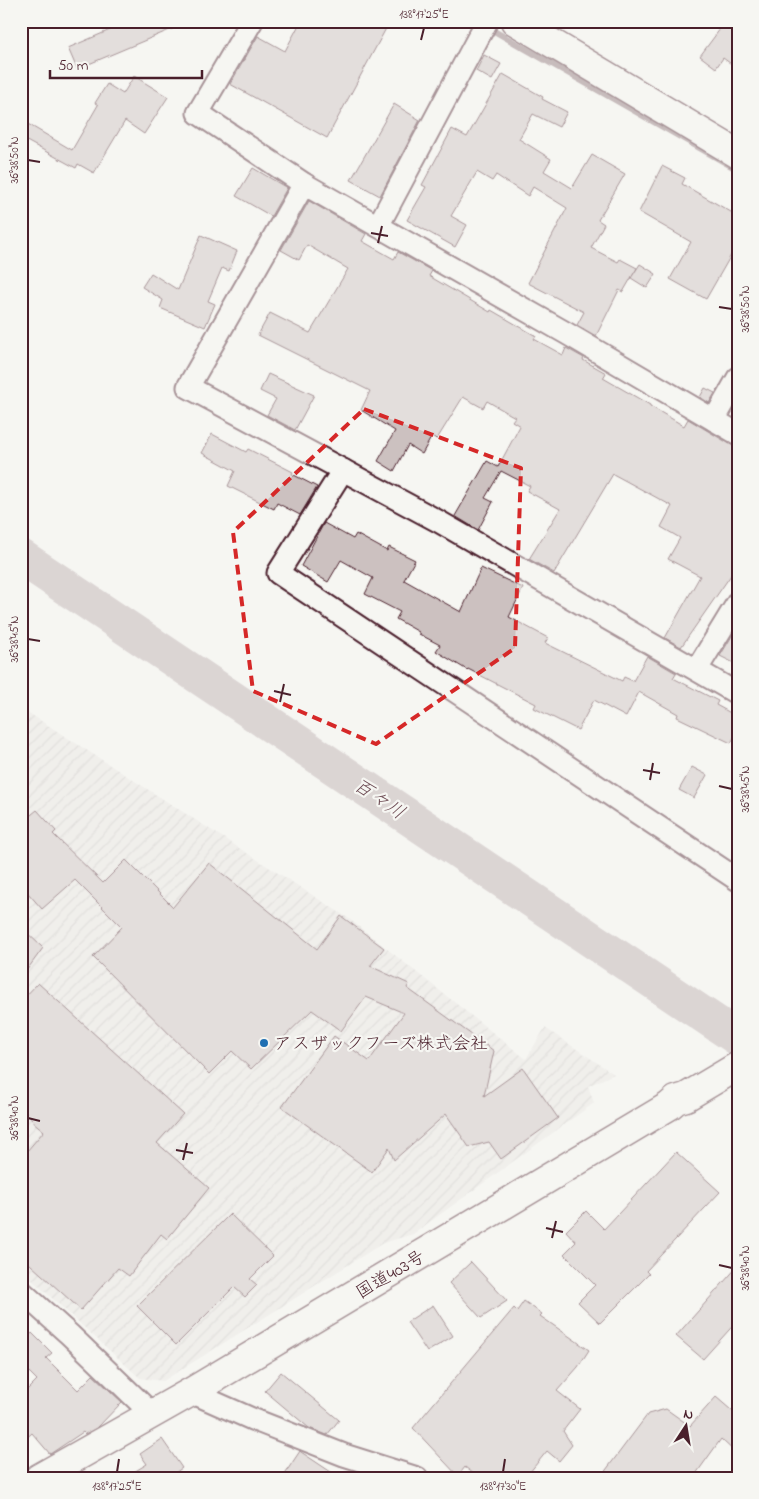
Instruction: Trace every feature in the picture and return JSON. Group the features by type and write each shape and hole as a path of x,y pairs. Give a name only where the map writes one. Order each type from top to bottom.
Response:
{"main road":[{"path":"515,21 738,154"},
{"name":"国道403号","path":"39,1478 190,1392 676,1100 686,1097 738,1066"}],"street":[{"path":"252,21 198,113 304,184 566,333 738,434"},
{"path":"378,226 487,21"},
{"path":"304,184 188,387 438,521 738,694"},
{"path":"714,420 738,378"},
{"path":"343,470 278,573 738,880"},
{"path":"697,669 738,602"},
{"path":"21,1291 152,1414"},
{"path":"190,1392 252,1419 344,1455 417,1478"}],"highlighted area":[{"path":"364,409 521,468 515,648 376,744 253,691 233,532"}],"shaded area":[{"name":"アスザックフーズ株式会社","path":"21,708 348,918 526,1059 545,1028 614,1074 588,1086 594,1103 413,1234 383,1243 163,1381 140,1378 21,1270"}],"building":[{"path":"131,21 191,21 77,69 68,48"},
{"path":"301,21 390,21 327,138 230,84 258,36 285,51"},
{"path":"726,21 738,21 738,69 723,58 716,68 700,56"},
{"path":"484,55 501,64 492,80 476,71"},
{"path":"503,74 543,97 542,99 567,112 559,127 533,114 519,139 551,159 544,171 572,188 592,155 625,174 598,220 604,224 591,248 618,262 620,259 637,268 623,292 619,290 596,336 577,325 584,312 528,283 567,208 533,187 528,196 496,175 492,181 477,172 451,216 467,225 455,247 407,220 426,187 422,185 452,129 467,137"},
{"path":"134,76 168,97 144,134 125,121 94,173 78,164 76,168 21,138 21,120 72,150 98,105 95,103 107,84 123,94"},
{"path":"394,104 420,120 380,196 351,180"},
{"path":"662,166 685,178 682,184 738,216 738,243 706,299 670,279 691,242 639,212"},
{"path":"253,168 287,188 271,216 236,196"},
{"path":"309,201 366,234 362,241 394,259 398,252 432,271 429,276 490,312 491,310 536,336 534,339 563,355 566,348 584,358 583,360 606,373 603,378 684,426 688,419 738,449 738,565 681,647 665,638 700,576 668,559 680,538 661,527 672,506 613,474 554,573 529,559 560,509 527,491 530,486 501,471 485,498 493,502 478,530 455,516 487,461 498,467 520,426 512,421 515,417 487,401 483,408 463,397 437,439 432,436 422,454 408,445 394,471 378,461 395,431 361,410 370,391 258,335 270,313 310,333 348,269 307,245 299,260 281,250"},
{"path":"201,235 237,251 229,271 222,268 208,301 215,304 205,327 160,308 163,300 142,287 151,273 178,290"},
{"path":"640,264 656,274 647,288 631,278"},
{"path":"268,374 314,395 295,430 267,415 276,399 260,391"},
{"path":"705,388 715,393 709,403 700,397"},
{"path":"212,434 246,452 248,449 293,472 292,474 317,487 300,515 277,503 274,509 228,486 235,471 202,453"},
{"path":"324,523 353,539 356,534 387,551 389,547 415,560 404,580 461,612 481,568 523,588 509,617 548,638 545,643 622,681 624,677 633,681 647,656 676,673 673,678 718,701 716,705 738,717 738,730 731,743 677,717 678,714 639,692 626,717 594,700 578,730 534,708 536,704 467,670 436,651 440,645 396,619 400,612 365,594 373,578 341,560 328,582 301,566"},
{"path":"738,626 738,665 720,656"},
{"path":"692,767 707,775 694,798 679,790"},
{"path":"37,810 56,831 53,834 103,883 126,860 173,907 209,863 317,949 341,916 384,948 370,966 409,984 407,988 494,1051 484,1096 523,1068 558,1118 501,1159 489,1142 469,1147 446,1114 394,1160 389,1148 372,1172 282,1107 334,1036 369,1061 404,1013 366,997 341,1031 312,1010 251,1069 232,1051 209,1074 93,957 122,927 75,880 42,909 21,885 21,823"},
{"path":"21,927 43,948 21,978"},
{"path":"38,983 183,1114 157,1143 209,1188 167,1239 161,1234 129,1276 118,1268 81,1310 21,1256 21,1158 44,1131 21,1108 21,1001"},
{"path":"676,1152 720,1192 646,1271 649,1274 600,1323 578,1302 595,1285 564,1254 576,1242 566,1231 586,1211 604,1229"},
{"path":"230,1214 273,1256 250,1279 257,1285 245,1297 234,1287 176,1345 137,1306"},
{"path":"471,1262 507,1301 481,1318 449,1283"},
{"path":"738,1266 738,1320 703,1359 676,1336"},
{"path":"524,1301 542,1314 540,1316 589,1350 578,1367 557,1391 580,1409 563,1431 572,1445 559,1461 547,1451 525,1478 479,1478 465,1467 458,1476 413,1428 514,1308 517,1311"},
{"path":"433,1305 453,1336 427,1352 407,1322"},
{"path":"32,1333 52,1353 46,1358 78,1390 93,1375 122,1402 98,1427 85,1434 83,1432 50,1454 32,1433 21,1443 21,1396 37,1380 21,1364 21,1343"},
{"path":"281,1372 339,1420 327,1435 309,1428 265,1391"},
{"path":"716,1397 738,1416 738,1455 721,1439 693,1478 600,1478 648,1414 666,1409 690,1426"},
{"path":"162,1439 182,1468 168,1478 124,1478 147,1464 140,1454"},
{"path":"301,1452 340,1478 282,1478"}],"waterway":[{"path":"487,27 738,170"},
{"name":"百々川","path":"21,557 738,1038"}],"place":[{"name":"アスザックフーズ株式会社","path":"264,1043"}]}
